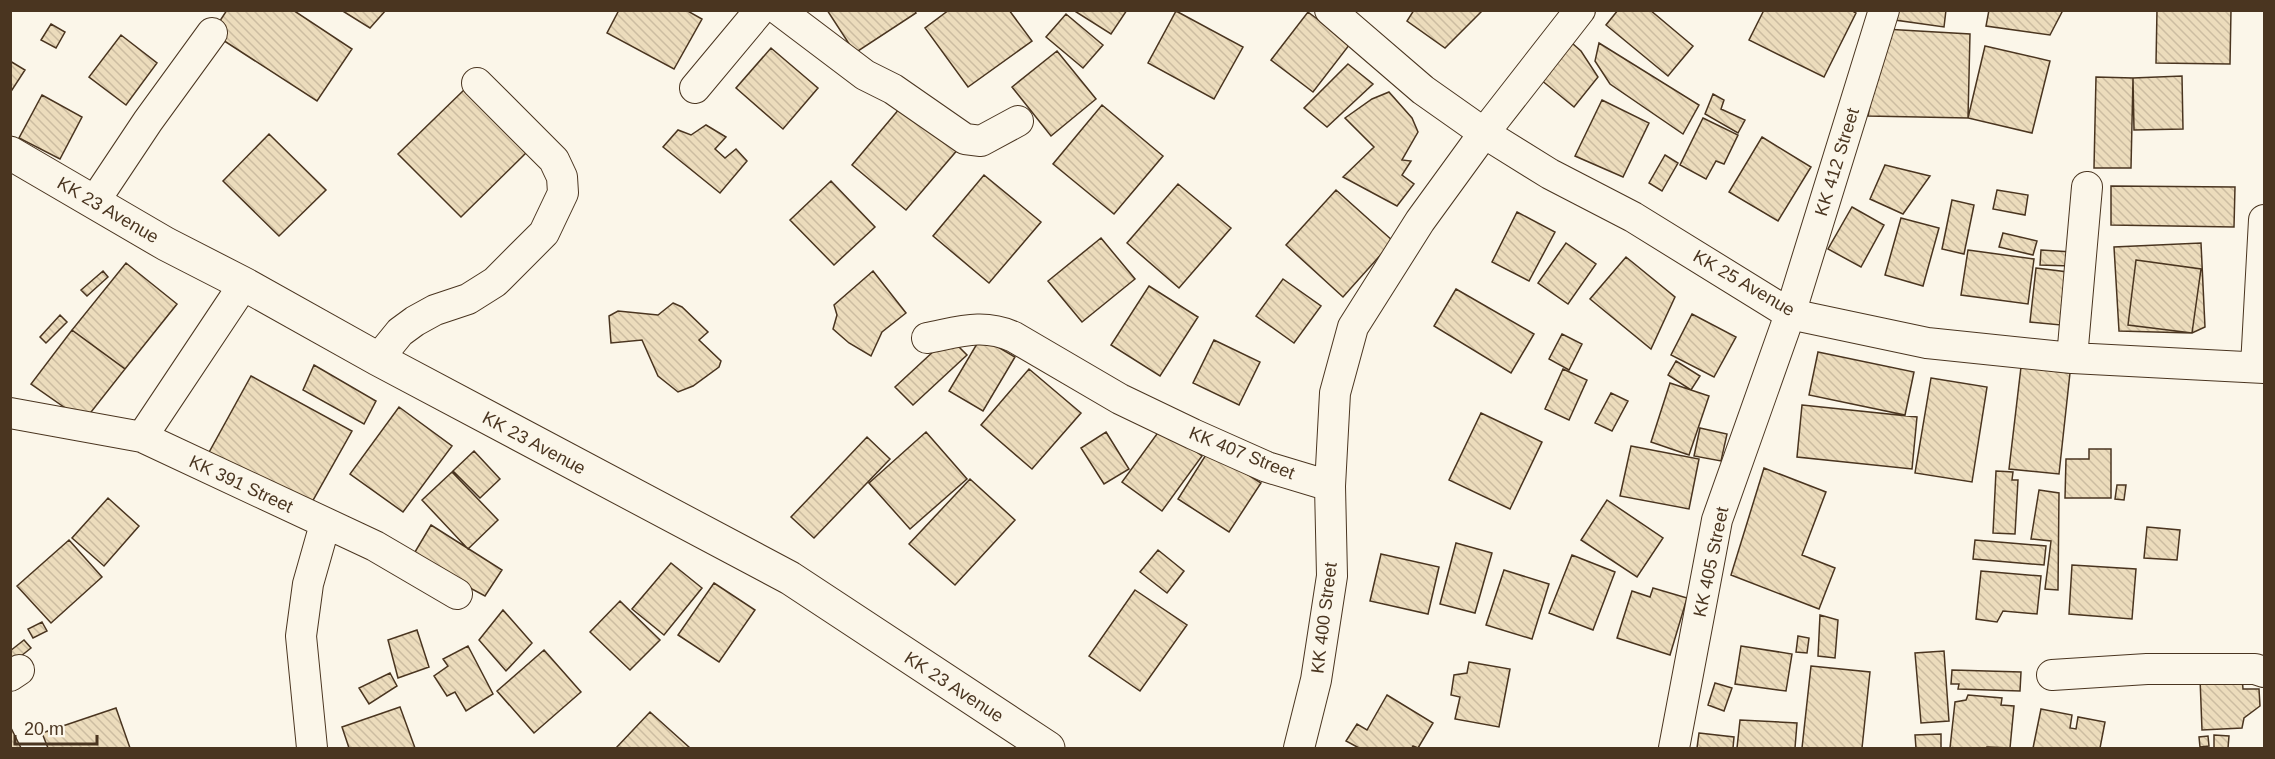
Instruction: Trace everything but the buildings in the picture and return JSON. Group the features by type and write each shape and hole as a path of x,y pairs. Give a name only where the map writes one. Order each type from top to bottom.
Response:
{"main road":[{"name":"KK 23 Avenue","path":"10,153 166,244 790,578 1048,748"}],"street":[{"path":"695,88 760,10"},
{"path":"779,10 866,75 893,88 965,139 981,141 1018,121"},
{"name":"KK 25 Avenue","path":"1330,10 1423,90 1484,133 1550,174 1633,217 1790,314 1928,343 2072,358 2260,367"},
{"path":"1330,486 1335,393 1353,327 1420,221 1484,133 1580,10"},
{"name":"KK 412 Street","path":"1790,314 1884,10"},
{"path":"94,202 148,121 212,33"},
{"path":"378,359 400,332 415,321 435,310 468,299 495,282 544,233 563,193 562,177 554,160 477,83"},
{"path":"2072,358 2087,187"},
{"path":"2260,367 2265,220"},
{"path":"142,437 244,284"},
{"name":"KK 405 Street","path":"1674,748 1717,520 1790,314"},
{"name":"KK 407 Street","path":"927,338 972,329 998,330 1120,399 1193,434 1267,467 1330,486"},
{"name":"KK 391 Street","path":"10,413 142,437 375,546 458,594"},
{"name":"KK 400 Street","path":"1299,748 1316,680 1332,576 1330,486"},
{"path":"312,748 302,636 308,584 326,524"},
{"path":"2052,675 2147,669 2255,669 2265,672"}]}
